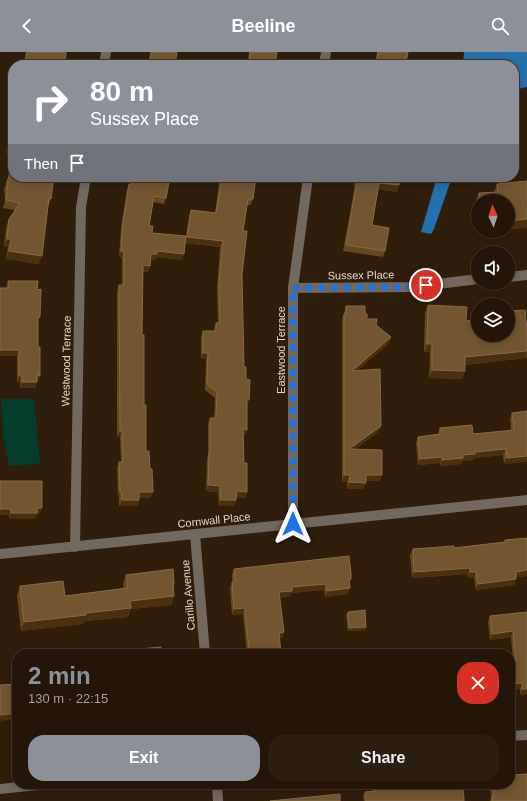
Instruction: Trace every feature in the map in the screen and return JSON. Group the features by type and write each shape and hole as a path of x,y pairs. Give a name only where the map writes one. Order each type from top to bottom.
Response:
{"street":[{"name":"Westwood Terrace","path":"75,547 81,207 85,182"},
{"name":"Eastwood Terrace","path":"293,524 293,288 307,182"},
{"path":"515,276 527,275"},
{"name":"Sussex Place","path":"293,288 413,287 471,280"},
{"name":"Cornwall Place","path":"0,554 527,500"},
{"name":"Carillo Avenue","path":"195,534 205,649"},
{"path":"515,736 527,735"},
{"path":"0,789 12,788"},
{"path":"217,789 218,801"}],"green space":[{"path":"1,399 34,399 40,464 9,466 3,436"}],"water":[{"path":"464,52 527,52 527,87 519,89 519,60 463,60"},
{"path":"436,182 450,182 434,229 431,234 421,232"}],"building":[{"path":"27,52 66,52 65,60 25,60"},
{"path":"152,52 177,52 176,60 150,60"},
{"path":"250,52 277,52 276,60 249,60"},
{"path":"378,52 408,52 407,58 405,58 404,60 377,60"},
{"path":"8,179 8,182 53,182 51,199 49,198 42,256 9,251 11,239 7,239 9,219 20,203 6,200"},
{"path":"527,181 527,219 515,220 515,194 479,194 498,192 497,184"},
{"path":"132,182 169,182 166,198 154,196 149,226 153,226 152,233 186,236 184,254 157,251 157,254 151,254 150,266 143,265 142,335 144,335 144,405 146,405 146,451 149,451 150,469 152,469 153,492 139,492 139,500 122,500 120,492 119,462 123,462 122,431 120,431 119,285 124,285 124,252 121,251 123,222 129,184 132,184"},
{"path":"221,182 255,182 253,199 248,199 243,231 247,231 242,275 244,367 246,367 246,379 250,380 249,400 247,400 247,430 243,429 244,463 247,463 247,492 237,491 236,500 221,500 220,486 208,485 210,418 216,418 217,392 207,384 208,353 203,353 203,331 216,331 216,323 220,323 219,283 223,241 187,237 191,210 216,213"},
{"path":"357,182 400,182 399,185 379,183 372,225 389,228 385,251 346,245"},
{"path":"8,281 38,281 37,290 41,289 40,317 38,318 40,376 37,375 37,382 22,382 22,376 19,376 19,350 0,350 0,288 9,288"},
{"path":"428,305 467,307 466,321 471,320 471,342 515,342 515,311 525,310 527,351 465,357 465,371 432,370 432,344 427,344"},
{"path":"346,306 365,306 365,314 367,314 367,319 377,319 376,325 391,337 352,371 380,369 381,426 349,449 382,450 382,475 366,475 366,483 349,482 350,475 344,475 344,314 346,314"},
{"path":"527,411 527,456 507,458 506,449 475,452 475,454 463,455 463,458 442,460 442,457 420,459 418,437 440,434 440,428 472,425 473,434 514,430 512,413"},
{"path":"0,481 42,481 42,508 37,508 37,513 11,513 11,509 0,509"},
{"path":"527,538 527,570 516,572 516,579 478,584 476,572 470,572 470,568 414,572 413,549 454,546 454,548"},
{"path":"349,556 351,573 351,579 349,579 350,588 327,591 326,584 292,587 292,591 279,592 284,632 279,633 281,649 249,649 245,608 234,609 232,582 235,582 234,569"},
{"path":"173,569 174,596 130,601 131,608 24,622 20,586 63,581 65,596 128,588 126,575"},
{"path":"365,610 366,627 349,628 348,612"},
{"path":"527,612 527,689 522,689 522,683 515,684 516,662 513,631 492,634 490,616"},
{"path":"161,647 161,649 140,649"},
{"path":"12,684 12,714 0,715 0,685"},
{"path":"527,774 527,801 492,801 492,796 494,796 493,789 515,789 515,775"},
{"path":"375,789 463,789 464,801 366,801 365,792 375,791"},
{"path":"340,794 340,801 270,801"}],"route":[{"path":"293,524 293,288 413,287 426,285"}]}
